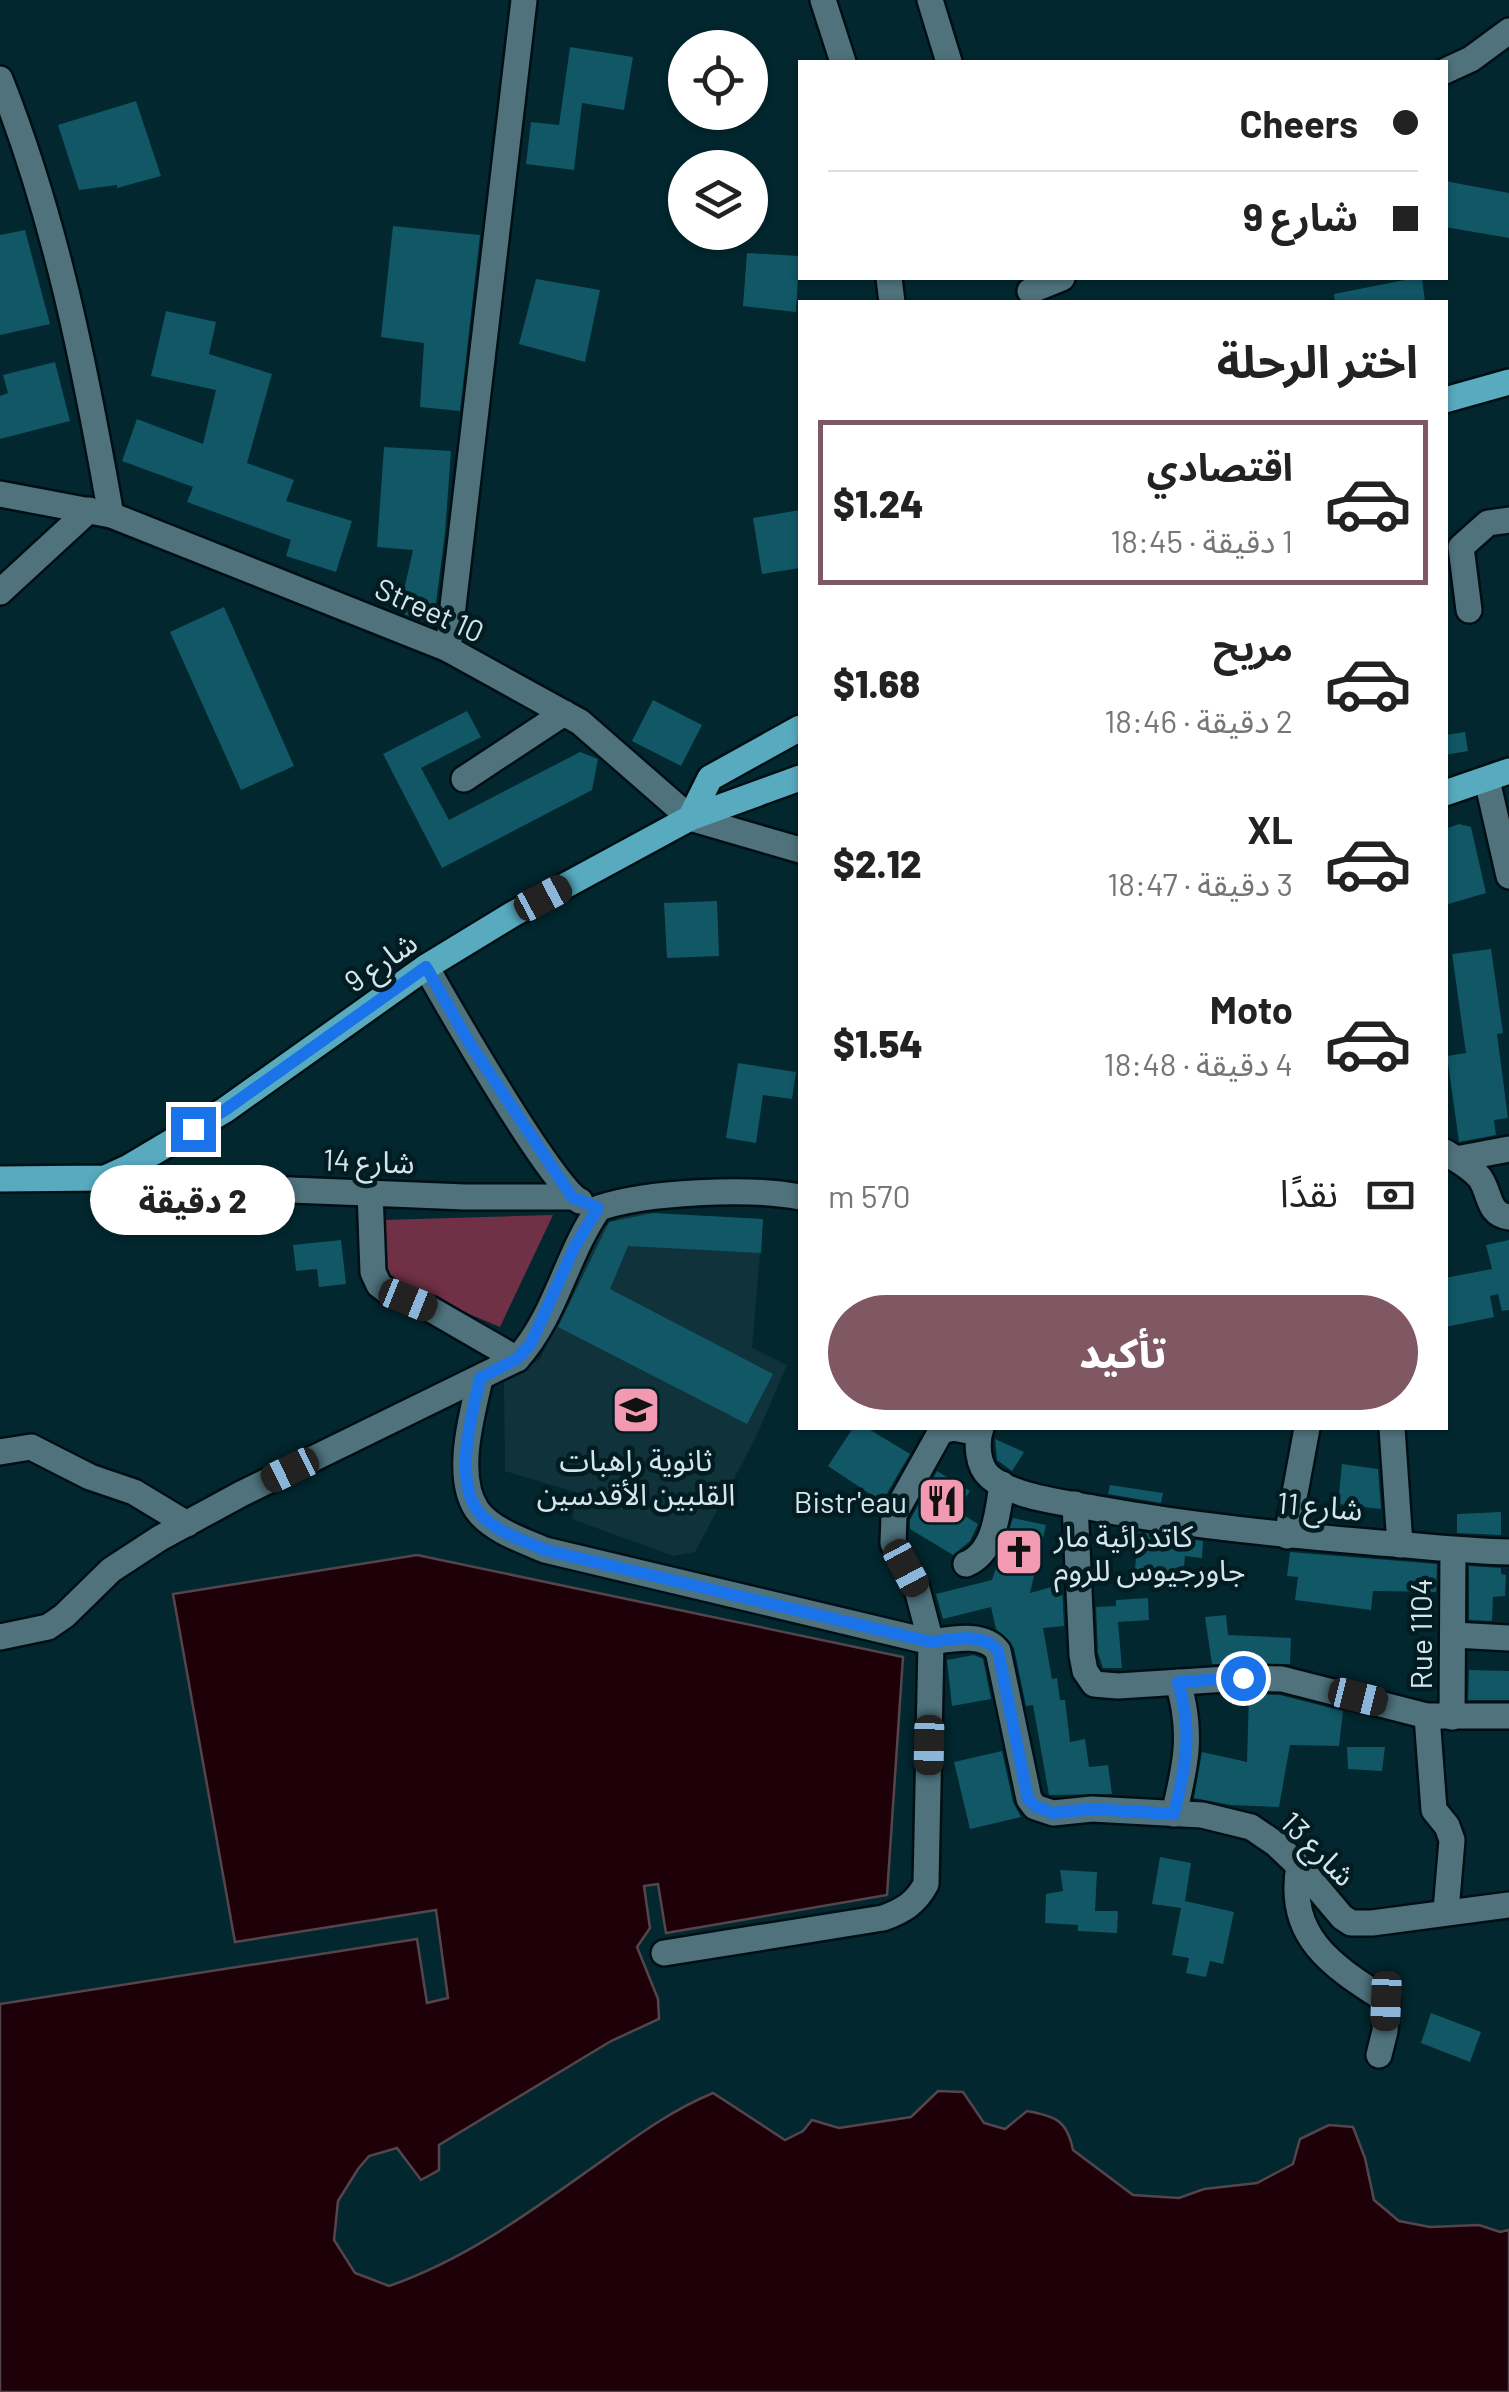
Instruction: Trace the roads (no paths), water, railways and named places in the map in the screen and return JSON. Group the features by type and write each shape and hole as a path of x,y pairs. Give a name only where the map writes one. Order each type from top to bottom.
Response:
{"main road":[{"path":"1448,399 1509,382"},
{"path":"690,818 710,778 798,729"},
{"path":"1448,792 1498,775"},
{"name":"شارع 9","path":"0,1179 105,1178 225,1110 426,967 513,914 690,818 798,779"}],"street":[{"path":"448,649 524,0"},
{"path":"823,0 842,60"},
{"path":"930,0 947,60"},
{"path":"1448,70 1509,31"},
{"path":"0,79 56,248 86,369 100,513 0,592"},
{"path":"1030,290 1057,280"},
{"name":"Street 10","path":"0,494 100,513 448,649 580,722 690,818"},
{"path":"1469,610 1461,547 1488,523 1509,520"},
{"path":"464,779 564,713"},
{"path":"1498,775 1509,876"},
{"path":"690,818 798,849"},
{"path":"426,967 470,1044 572,1197 598,1208"},
{"path":"1450,1156 1509,1149"},
{"path":"1450,1156 1480,1178 1492,1209 1509,1217"},
{"name":"شارع 14","path":"105,1178 214,1187 572,1197"},
{"path":"0,1637 48,1627 111,1570 187,1524 517,1359 531,1343 579,1239 598,1208 656,1195 798,1189"},
{"path":"370,1191 378,1284 517,1359"},
{"path":"480,1378 468,1433 466,1476 477,1510 508,1534 545,1550 931,1642"},
{"path":"664,1953 883,1918 902,1911 919,1897 926,1884 931,1642 917,1588 893,1544 894,1515 945,1430"},
{"path":"966,1564 975,1560 987,1544 1005,1486 983,1469 980,1430"},
{"path":"1286,1536 1307,1430"},
{"path":"1392,1430 1400,1544"},
{"path":"0,1452 31,1447 90,1477 134,1492 187,1524"},
{"name":"شارع 11","path":"1005,1486 1168,1521 1286,1536 1453,1551 1509,1552"},
{"path":"1075,1504 1080,1635 1088,1677 1094,1684 1282,1680 1440,1716 1509,1716"},
{"name":"Rue 1104","path":"1446,1911 1452,1840 1434,1810 1440,1716 1454,1636 1453,1551"},
{"path":"1454,1636 1509,1638"},
{"name":"شارع 13","path":"931,1642 955,1638 987,1641 998,1651 1028,1799 1035,1806 1053,1813 1092,1809 1202,1816 1251,1826 1299,1866 1351,1923 1446,1911"},
{"path":"1174,1814 1188,1750 1186,1712 1178,1682"},
{"path":"1299,1866 1295,1887 1301,1920 1326,1960 1386,2001 1385,2031 1378,2055"},
{"path":"1446,1911 1509,1905"}],"place":[{"name":"ثانوية راهبات القلبين الأقدسين","path":"636,1410"},
{"name":"Bistr'eau","path":"942,1501"},
{"name":"كاتدرائية مار جاورجيوس للروم","path":"1019,1552"}]}
